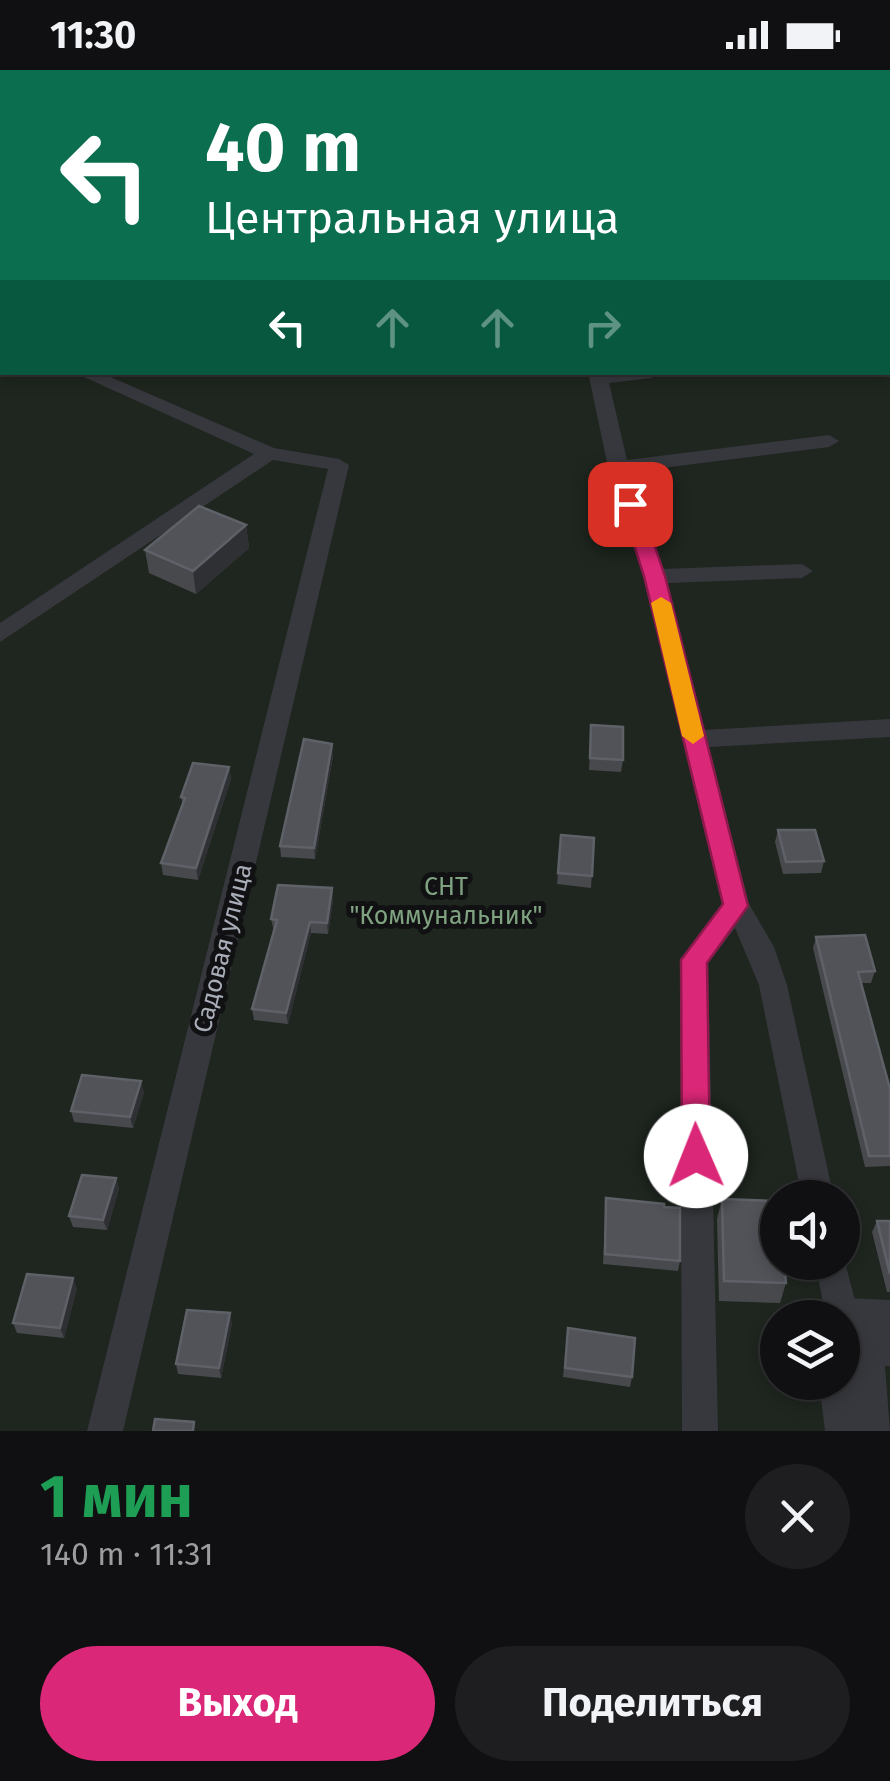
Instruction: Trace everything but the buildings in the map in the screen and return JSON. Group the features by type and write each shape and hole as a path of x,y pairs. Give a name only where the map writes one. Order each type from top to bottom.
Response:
{"street":[{"path":"860,1431 868,1332"}],"lane":[{"path":"89,375 269,454"},
{"path":"598,376 618,468 654,576 736,906 760,947 774,985 814,1180"},
{"path":"618,468 829,441"},
{"path":"0,634 269,454"},
{"name":"Садовая улица","path":"105,1431 339,465 269,454"},
{"path":"654,576 802,572"},
{"path":"694,739 890,728"},
{"path":"700,1431 694,960 736,906"},
{"path":"841,1280 868,1332"}],"green space":[{"name":"СНТ \"Коммунальник\"","path":"0,375 890,375 890,1431 0,1431"}],"slow traffic":[{"path":"661,603 693,736"}],"route":[{"path":"630,504 654,576 736,906 694,960 696,1156"}]}
